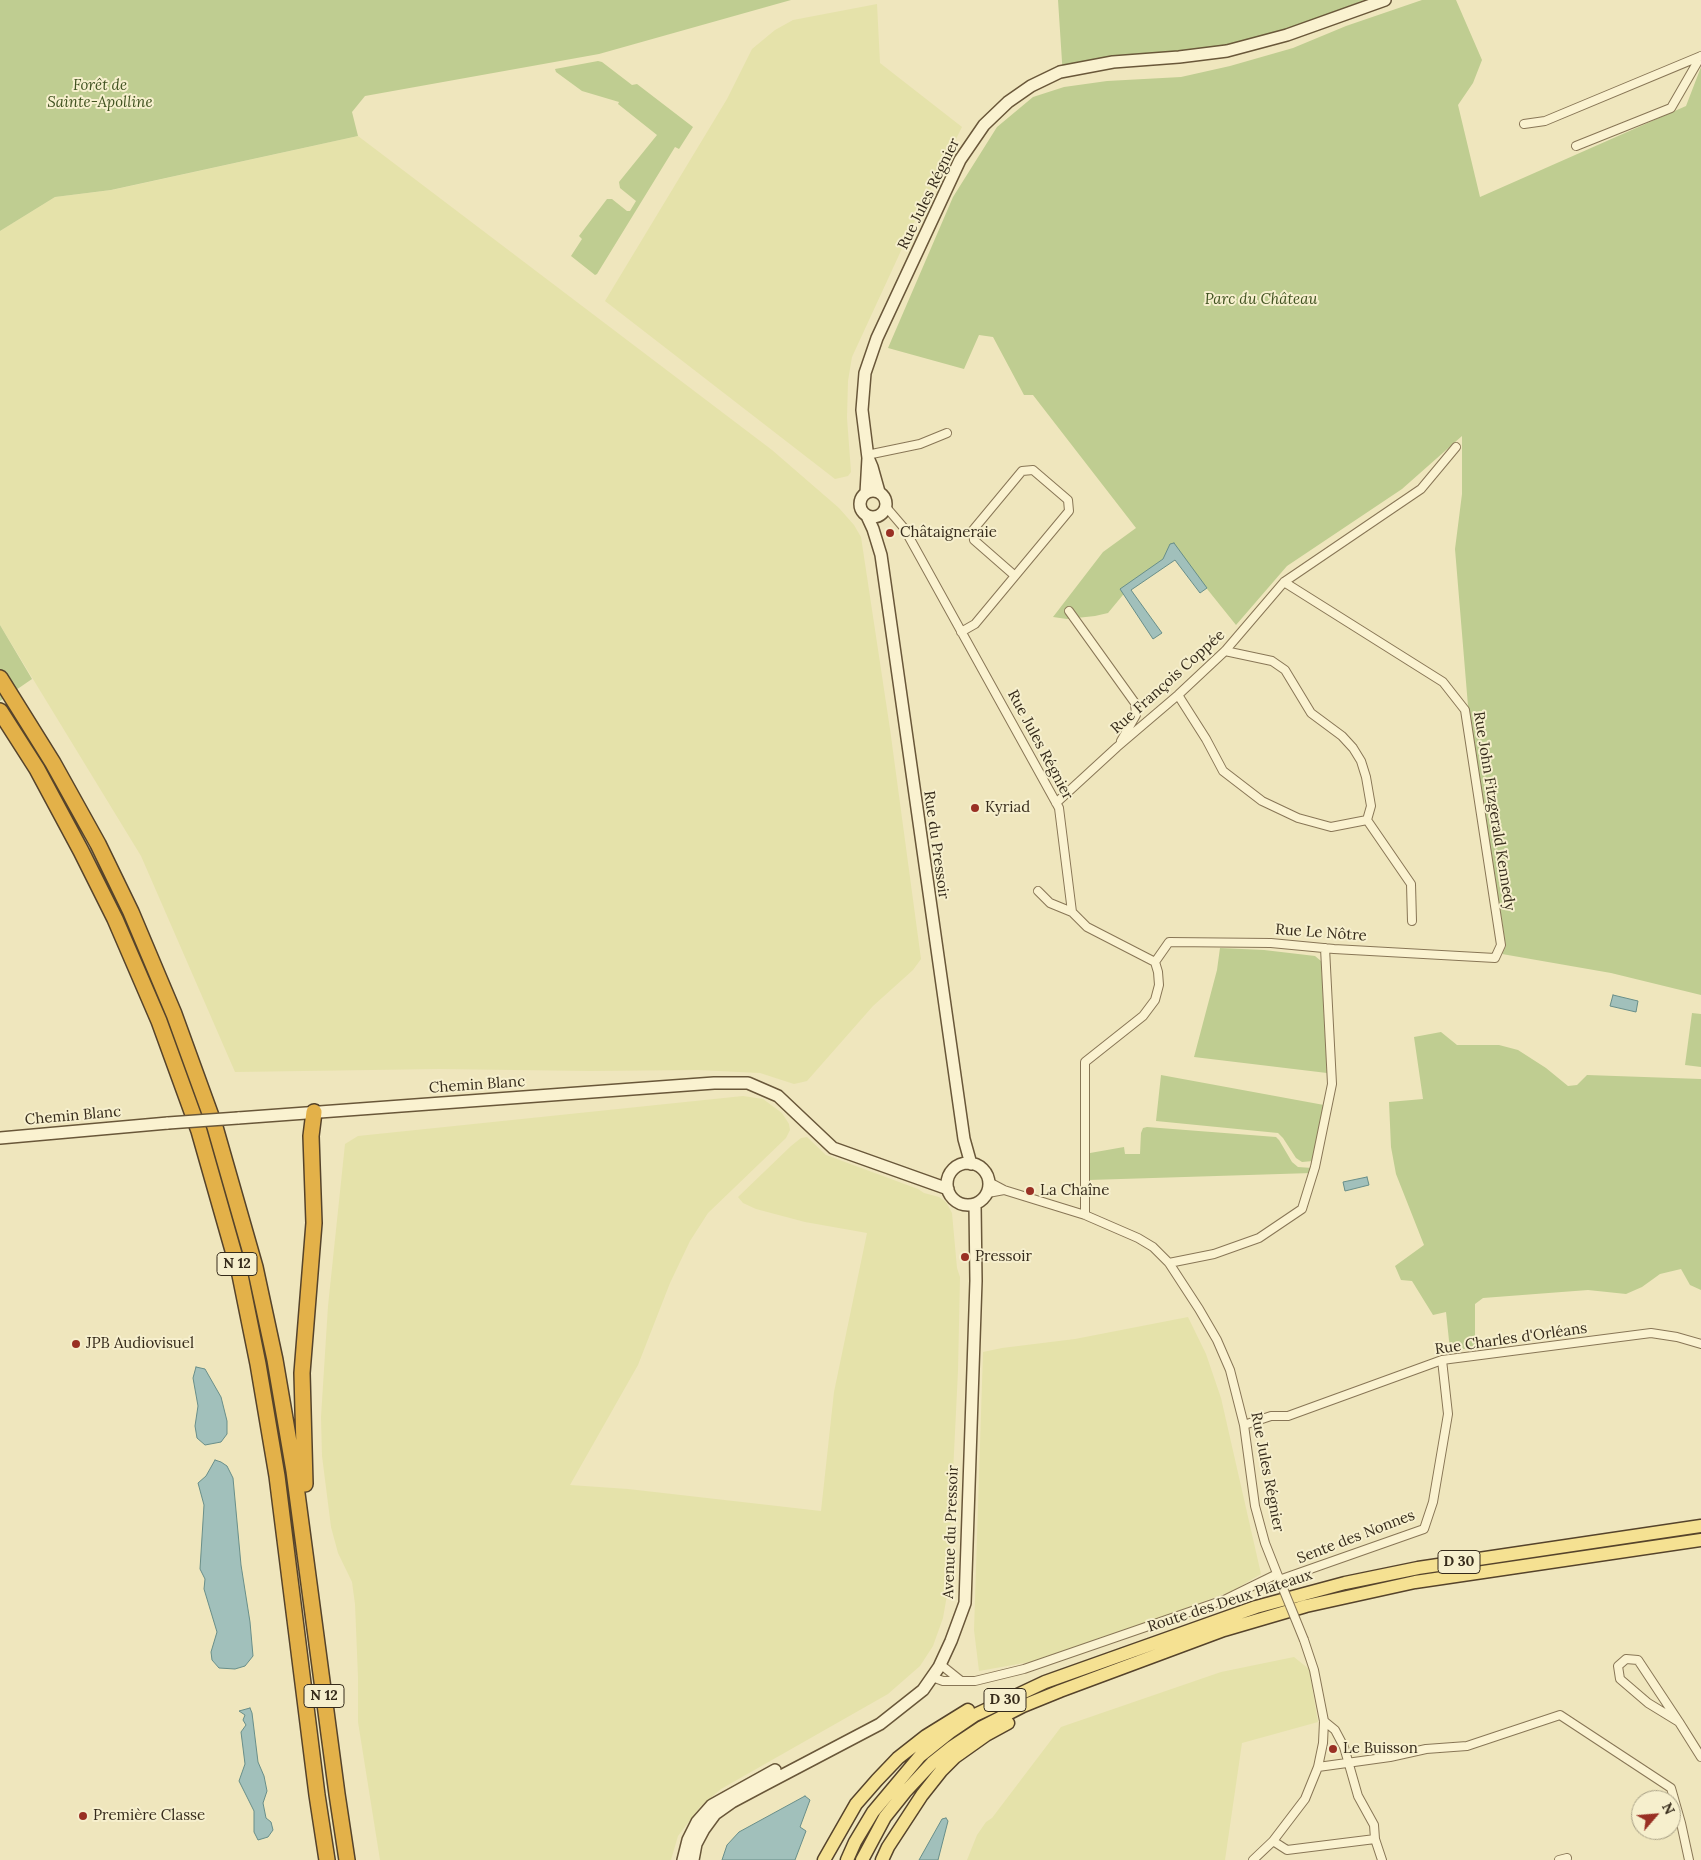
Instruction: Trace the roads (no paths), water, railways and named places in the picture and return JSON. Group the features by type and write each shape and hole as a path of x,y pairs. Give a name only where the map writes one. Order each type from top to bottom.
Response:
{"highway":[{"name":"N 12","path":"0,678 53,763 98,844 131,912 174,1014 215,1126 255,1267 275,1360 294,1471 347,1860"},
{"name":"N 12","path":"0,711 41,777 115,919 159,1021 199,1131 240,1275 258,1364 277,1476 317,1795 328,1860"},
{"path":"302,1532 306,1505 302,1441 302,1373 314,1223 311,1136 314,1112"}],"main road":[{"name":"Route des Deux Plateaux","path":"847,1860 855,1842 873,1812 920,1756 975,1715 1045,1682 1247,1610 1336,1585 1427,1567 1701,1526"},
{"name":"Route des Deux Plateaux","path":"862,1860 885,1817 932,1763 952,1747 982,1727 1023,1706 1148,1658 1254,1620 1379,1589 1452,1576 1701,1540"},
{"path":"882,1860 888,1847 922,1794 955,1758 986,1735 1030,1711 1130,1672 1148,1658"},
{"path":"824,1860 856,1804 898,1758 926,1736 968,1710 1024,1684 1045,1682"}],"street":[{"name":"Rue Jules Régnier","path":"868,457 862,410 865,373 877,338 960,160 984,125 1008,102 1031,86 1060,72 1113,62 1227,51 1287,35 1385,0"},
{"path":"1524,124 1545,121 1701,56"},
{"path":"1576,146 1671,108 1701,56"},
{"path":"868,457 920,444 946,433"},
{"name":"Rue François Coppée","path":"1056,803 1225,651 1284,582 1421,489 1456,447"},
{"path":"868,457 879,492 885,498 884,511 875,518 867,516 860,507 861,499 870,491 879,492"},
{"path":"866,493 868,457"},
{"path":"961,632 975,624 1069,511 1068,500 1033,470 1022,471 973,530 974,540 1014,575"},
{"name":"Rue Jules Régnier","path":"884,511 904,528 1059,808 1072,912"},
{"name":"Rue du Pressoir","path":"881,555 884,511"},
{"name":"Rue du Pressoir","path":"867,516 881,555 964,1139 971,1164"},
{"name":"Rue John Fitzgerald Kennedy","path":"1284,582 1443,682 1465,710 1501,945 1495,958"},
{"path":"1069,611 1135,703 1136,709 1133,722 1117,747"},
{"path":"1225,651 1272,661 1285,670 1310,713 1342,736 1353,748 1361,761 1366,777 1371,806 1367,820"},
{"path":"1178,695 1206,739 1223,771 1262,800 1298,818 1331,827 1367,820"},
{"path":"1367,820 1411,884 1412,921"},
{"path":"1038,891 1050,903 1072,912 1087,927 1155,962 1158,972 1159,985 1155,1000 1143,1016 1085,1062 1085,1215"},
{"name":"Rue Le Nôtre","path":"1155,962 1169,942 1271,943 1495,958"},
{"path":"1168,1264 1214,1254 1259,1238 1302,1209 1316,1167 1332,1084 1325,948"},
{"name":"Chemin Blanc","path":"0,1138 314,1112 714,1083 748,1083 778,1096 833,1148 948,1189"},
{"name":"Rue du Pressoir","path":"957,1167 964,1139"},
{"path":"928,1182 948,1177 957,1167 971,1164 983,1170 988,1187 985,1198 975,1204 962,1204 956,1201 948,1189 948,1177"},
{"name":"Rue Jules Régnier","path":"988,1187 1004,1190 1085,1215 1138,1238 1153,1247 1168,1264 1199,1309 1217,1340 1230,1370 1244,1425 1256,1506 1265,1543 1314,1670 1324,1721 1323,1743 1318,1767 1305,1799 1273,1841 1253,1860"},
{"name":"Avenue du Pressoir","path":"962,1204 975,1227"},
{"name":"Avenue du Pressoir","path":"693,1860 696,1844 708,1822 715,1814 732,1802 880,1724 923,1690 940,1664 951,1641 965,1603 976,1281 975,1204"},
{"name":"Rue Charles d'Orléans","path":"1244,1425 1271,1416 1288,1416 1442,1360 1651,1333 1678,1337 1701,1344"},
{"name":"Sente des Nonnes","path":"932,1677 943,1680 962,1681 990,1678 1016,1672 1424,1528 1434,1502 1448,1414 1442,1360"},
{"path":"1679,1722 1648,1703 1620,1680 1618,1666 1626,1659 1638,1660 1679,1722 1701,1757"},
{"path":"940,1664 962,1681"},
{"path":"1318,1767 1390,1757 1426,1749 1467,1746 1560,1715 1672,1788 1689,1860"},
{"path":"1324,1721 1335,1730 1344,1747 1358,1796 1374,1825 1375,1840 1382,1860"},
{"name":"Avenue du Pressoir","path":"683,1860 688,1840 697,1822 712,1805 730,1793 781,1767 805,1763"},
{"path":"1273,1841 1287,1850 1375,1840"}],"water":[{"path":"1174,543 1207,588 1200,593 1175,560 1131,590 1162,633 1153,639 1120,589 1163,559 1170,544"},
{"path":"1613,995 1638,1001 1636,1012 1610,1006"},
{"path":"1367,1177 1369,1185 1345,1191 1343,1182"},
{"path":"196,1367 205,1369 221,1397 227,1421 227,1434 221,1442 205,1445 197,1438 195,1426 198,1406 193,1378"},
{"path":"215,1460 227,1466 233,1478 241,1565 250,1622 253,1656 245,1666 235,1669 219,1668 212,1660 211,1652 217,1632 204,1589 205,1579 200,1569 204,1505 198,1483 206,1476"},
{"path":"250,1708 258,1762 264,1776 267,1791 263,1803 266,1818 271,1822 273,1830 268,1837 258,1840 254,1832 254,1811 239,1781 245,1764 241,1732 246,1725 243,1720 245,1715 239,1711"},
{"path":"805,1796 810,1800 800,1827 806,1831 795,1860 722,1860 727,1845 739,1832"},
{"path":"946,1818 948,1821 938,1860 919,1860 942,1819"}],"place":[{"name":"Châtaigneraie","path":"890,533"},
{"name":"Kyriad","path":"975,808"},
{"name":"La Chaîne","path":"1030,1191"},
{"name":"Pressoir","path":"965,1257"},
{"name":"JPB Audiovisuel","path":"76,1344"},
{"name":"Le Buisson","path":"1333,1749"},
{"name":"Première Classe","path":"83,1816"}],"park label":[{"name":"Forêt de Sainte-Apolline","path":"100,94"},
{"name":"Parc du Château","path":"1261,300"}]}
